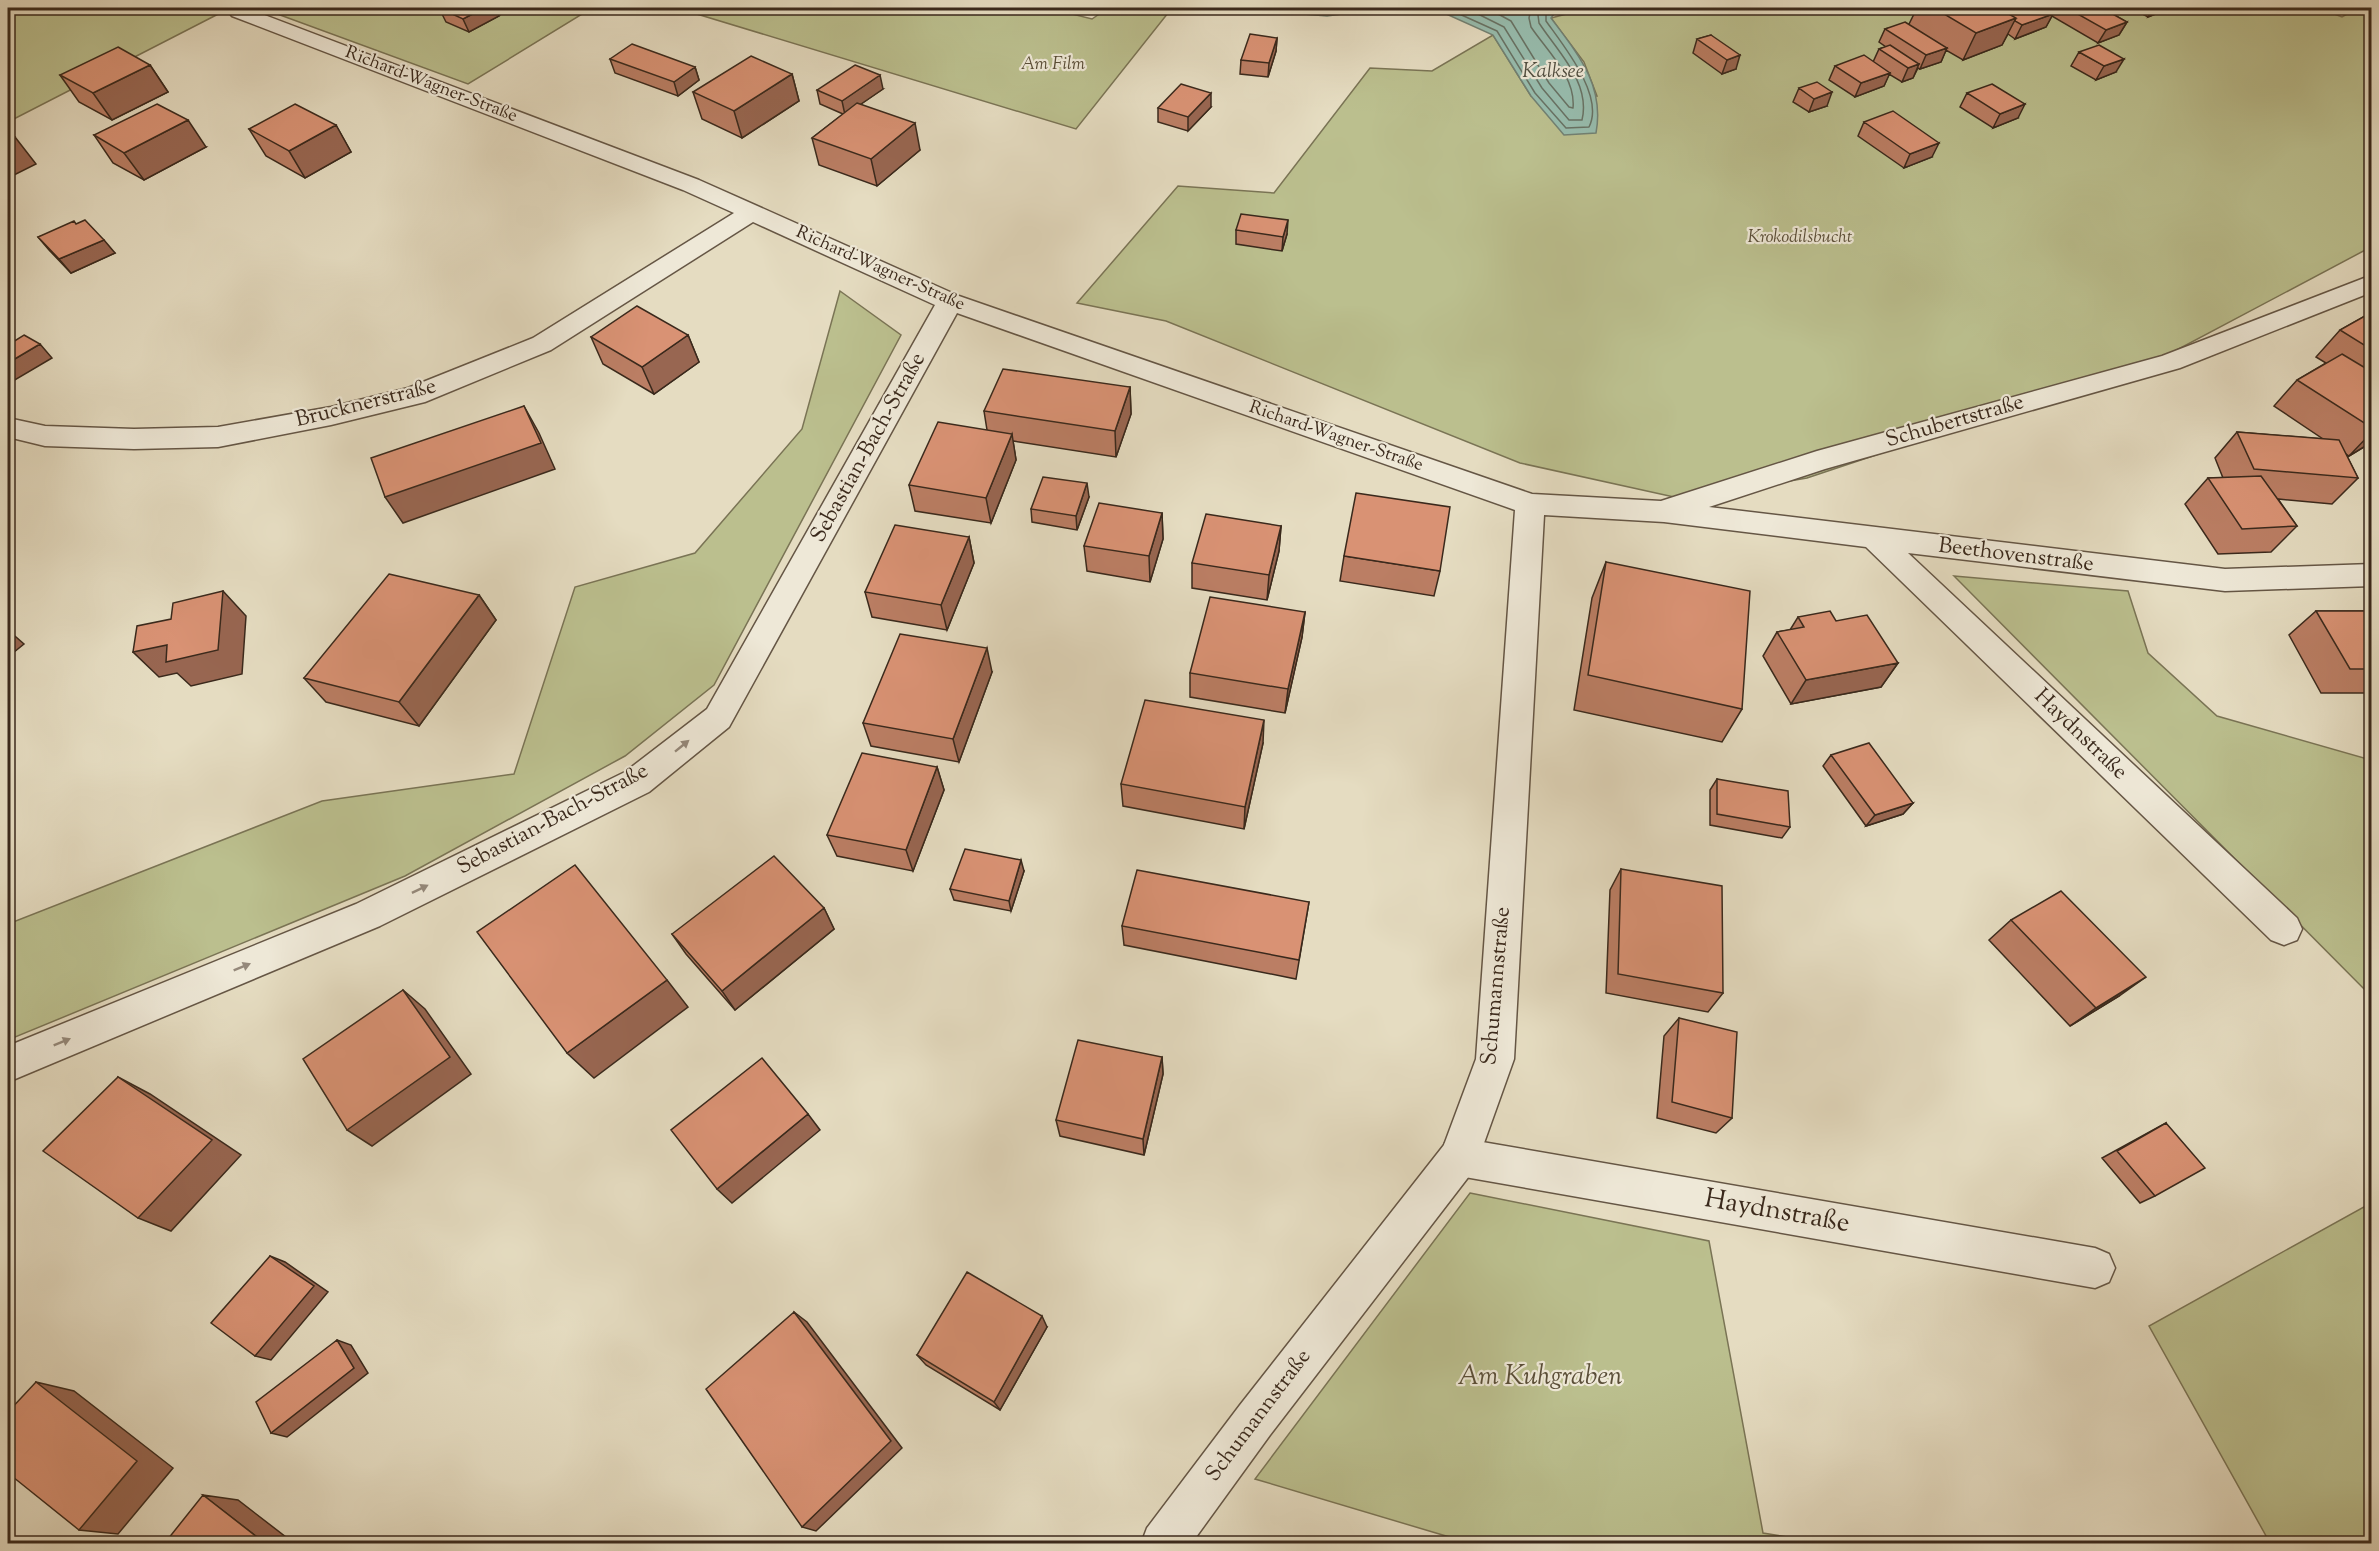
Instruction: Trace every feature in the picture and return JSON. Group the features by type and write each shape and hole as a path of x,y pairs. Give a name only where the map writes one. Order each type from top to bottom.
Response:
{"street":[{"name":"Richard-Wagner-Straße","path":"239,12 681,181 950,302 1530,504"},
{"name":"Brucknerstraße","path":"8,428 45,436 89,438 218,437 332,416 415,396 542,344 753,212"},
{"name":"Schubertstraße","path":"1530,504 1662,512 1817,461 2171,362 2372,283"},
{"name":"Sebastian-Bach-Straße","path":"8,1064 368,915 637,782 718,718 950,302"},
{"name":"Schumannstraße","path":"1163,1544 1262,1411 1459,1157 1495,1059 1530,504"},
{"name":"Beethovenstraße","path":"1662,512 1876,540 2225,580 2372,575"},
{"name":"Haydnstraße","path":"1876,540 2284,929"},
{"name":"Haydnstraße","path":"1459,1157 2095,1268"}],"green space":[{"path":"8,8 230,8 8,122"},
{"path":"261,8 592,8 468,84"},
{"name":"Am Film","path":"677,8 1048,8 1092,19 1108,8 1172,8 1076,129"},
{"name":"Krokodilsbucht","path":"1590,8 2318,8 2342,17 2358,8 2371,8 2371,247 2154,362 1807,478 1683,499 1520,463 1166,321 1077,303 1178,186 1274,193 1370,68 1432,71 1493,35 1531,96 1597,96 1584,62 1551,18"},
{"path":"840,291 901,335 714,685 625,756 405,876 8,1040 8,924 322,801 514,774 575,587 695,553 802,429"},
{"path":"1954,576 2128,591 2148,653 2217,716 2371,760 2371,996"},
{"name":"Am Kuhgraben","path":"1470,1193 1709,1241 1763,1533 1824,1543 1460,1543 1456,1539 1255,1479"},
{"path":"2371,1203 2371,1543 2270,1543 2149,1326"}],"water":[{"path":"1233,8 1387,8 1327,16"},
{"name":"Kalksee","path":"1433,8 1571,8 1557,10 1551,18 1579,57 1593,85 1598,116 1596,133 1564,135 1531,96 1493,35"}],"building":[{"path":"439,8 484,8 463,19"},
{"path":"1934,8 1998,8 2016,18 1976,33"},
{"path":"1998,8 2043,8 2053,14 2022,25 2015,21 2016,18"},
{"path":"2067,8 2102,8 2127,22 2106,30"},
{"path":"1905,22 1947,48 1926,55 1885,29"},
{"path":"1250,34 1277,38 1269,63 1241,60"},
{"path":"1711,35 1740,55 1727,60 1697,39"},
{"path":"632,44 695,67 674,82 610,59"},
{"path":"1890,45 1919,64 1908,68 1879,49"},
{"path":"2099,45 2124,59 2104,66 2079,52"},
{"path":"118,47 150,65 93,93 60,75"},
{"path":"1864,55 1890,73 1861,83 1835,66"},
{"path":"751,56 792,74 734,111 693,92"},
{"path":"855,65 880,75 842,101 817,90"},
{"path":"1817,82 1832,92 1814,99 1799,88"},
{"path":"1181,84 1211,93 1188,117 1158,108"},
{"path":"1992,84 2025,104 2000,114 1967,93"},
{"path":"857,103 915,123 871,159 812,138"},
{"path":"157,104 188,120 124,153 94,135"},
{"path":"295,104 336,125 289,151 249,129"},
{"path":"1893,111 1939,143 1910,154 1864,122"},
{"path":"8,132 15,137 8,141"},
{"path":"1241,214 1288,220 1283,237 1236,230"},
{"path":"85,220 104,240 59,259 38,237 74,221 76,224"},
{"path":"637,306 688,335 642,367 591,337"},
{"path":"2372,312 2372,350 2340,330"},
{"path":"24,335 40,344 8,363 8,345"},
{"path":"2342,354 2372,372 2372,428 2297,380"},
{"path":"1003,369 1130,387 1115,431 984,411"},
{"path":"524,406 541,443 385,497 371,458"},
{"path":"938,422 1012,434 986,498 909,485"},
{"path":"2237,432 2339,440 2358,478 2254,469"},
{"path":"2261,476 2297,526 2242,529 2208,478"},
{"path":"1043,477 1087,483 1076,516 1031,509"},
{"path":"1356,493 1450,507 1440,571 1344,556"},
{"path":"1099,503 1162,513 1149,556 1084,546"},
{"path":"1206,514 1281,526 1269,575 1192,563"},
{"path":"895,525 969,537 941,605 865,592"},
{"path":"1606,562 1750,591 1742,709 1588,675"},
{"path":"389,574 479,595 399,702 304,678"},
{"path":"223,591 218,650 166,662 167,645 133,652 137,626 171,619 173,603"},
{"path":"1210,597 1305,612 1288,689 1190,673"},
{"path":"1830,611 1836,621 1867,615 1898,663 1806,680 1777,632 1804,627 1798,617"},
{"path":"2316,611 2372,611 2372,669 2350,669"},
{"path":"900,634 987,648 953,739 863,723"},
{"path":"1145,700 1264,720 1245,807 1121,784"},
{"path":"1869,743 1913,803 1875,815 1831,755"},
{"path":"862,753 937,767 906,850 827,835"},
{"path":"1717,779 1788,791 1790,827 1717,814"},
{"path":"965,849 1021,860 1009,901 950,889"},
{"path":"774,856 824,908 722,991 672,934"},
{"path":"575,865 667,980 567,1053 477,932"},
{"path":"1621,869 1722,886 1723,993 1618,974"},
{"path":"1137,870 1309,902 1299,960 1122,926"},
{"path":"2061,891 2146,977 2096,1008 2011,920"},
{"path":"403,990 450,1057 347,1130 303,1059"},
{"path":"1679,1018 1737,1032 1732,1118 1672,1102"},
{"path":"1078,1040 1162,1057 1143,1139 1056,1120"},
{"path":"762,1058 808,1114 717,1189 671,1130"},
{"path":"118,1077 212,1140 138,1218 43,1151"},
{"path":"2166,1123 2205,1168 2155,1196 2117,1151"},
{"path":"270,1256 314,1286 255,1356 211,1323"},
{"path":"967,1272 1042,1316 994,1402 917,1355"},
{"path":"794,1312 891,1441 802,1527 706,1389"},
{"path":"337,1340 354,1368 271,1433 256,1402"},
{"path":"36,1382 137,1461 79,1530 8,1473 8,1412"},
{"path":"203,1495 266,1544 164,1544"}]}
